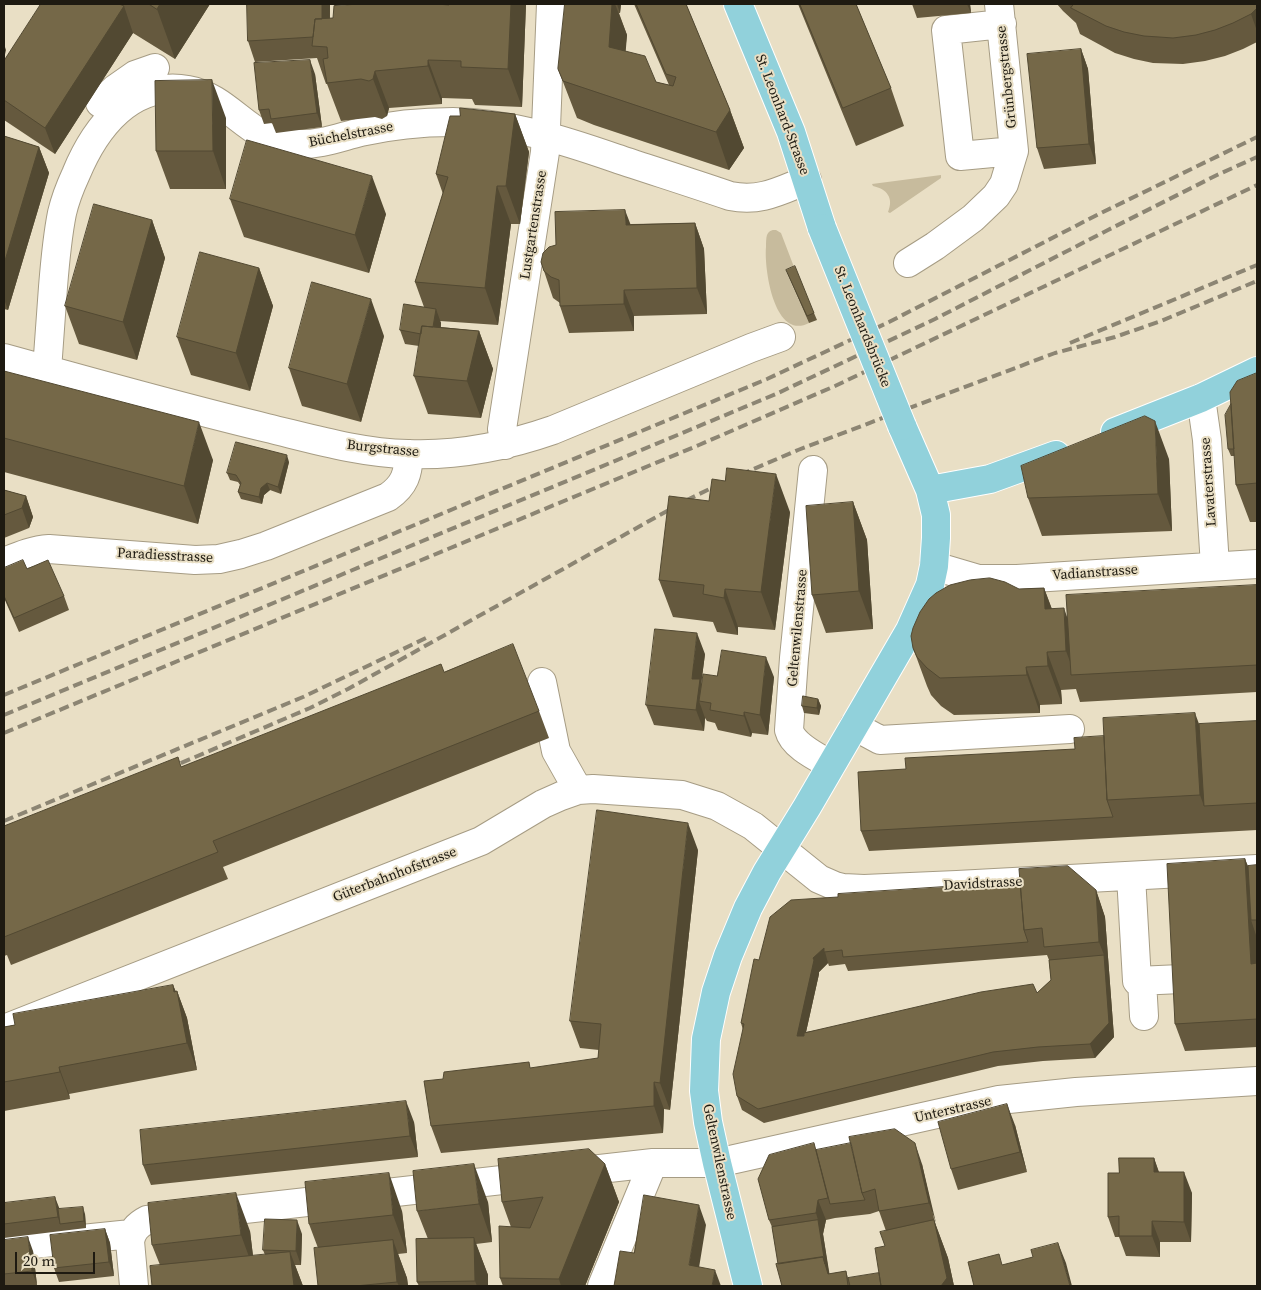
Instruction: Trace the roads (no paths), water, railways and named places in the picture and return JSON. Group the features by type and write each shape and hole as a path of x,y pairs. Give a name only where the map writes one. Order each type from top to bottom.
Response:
{"main road":[{"name":"St. Leonhard-Strasse","path":"738,4 791,132 822,228"},
{"name":"St. Leonhardsbrücke","path":"822,228 930,490"},
{"path":"930,490 990,479 1039,462 1201,398 1257,372"},
{"name":"Geltenwilenstrasse","path":"748,1286 717,1163 704,1092 706,1039 716,992 743,918 781,849 910,630 930,585 934,566 936,515 930,490"}],"street":[{"name":"Lustgartenstrasse","path":"505,445 502,429 545,152 551,4"},
{"name":"Grünbergstrasse","path":"1000,14 1014,151"},
{"path":"908,264 973,218 996,196 1004,184 1014,151 960,156 946,30 1000,14"},
{"path":"72,184 60,170 75,138 97,106 115,88 135,75 155,68"},
{"name":"Büchelstrasse","path":"48,370 57,242 62,211 72,184 80,164 97,134 112,116 132,100 155,90 189,90 206,96 220,104 260,134 283,143 297,144 327,141 384,127 454,122 511,128 560,139 742,199 764,196 807,180"},
{"name":"Burgstrasse","path":"4,358 229,419 349,447 409,454 449,453 505,445 553,430 781,337"},
{"name":"Lavaterstrasse","path":"1201,398 1207,440 1215,566"},
{"name":"Paradiesstrasse","path":"4,562 28,552 49,548 195,560 241,554 266,546 388,497 402,485 406,477 409,454"},
{"name":"Geltenwilenstrasse","path":"813,470 794,658 789,730 790,735 797,743 831,765"},
{"name":"Vadianstrasse","path":"934,566 978,579 1017,579 1257,564"},
{"path":"542,682 556,751 594,789"},
{"path":"854,726 880,740 1070,729"},
{"name":"Güterbahnhofstrasse","path":"4,1029 481,841 561,796 594,789 682,795 717,806 753,826 781,849"},
{"name":"Davidstrasse","path":"781,849 819,879 835,886 853,889 1257,869"},
{"path":"1131,876 1137,981 1181,978"},
{"path":"1142,981 1144,1016"},
{"name":"Unterstrasse","path":"131,1234 140,1223 154,1219 653,1163 717,1163 999,1100 1076,1092 1257,1081"},
{"path":"602,1286 653,1163"},
{"path":"4,1247 131,1234 134,1286"}],"railway":[{"path":"4,695 767,379 889,322 1097,215 1257,137"},
{"path":"4,715 776,394 935,319 1217,175 1257,157"},
{"path":"4,733 699,445 835,386 1257,185"},
{"path":"1070,343 1257,265"},
{"path":"167,769 310,708 348,689 685,501 728,480 798,450 1055,353 1115,337 1161,321 1257,281"},
{"path":"4,821 303,697 428,637"}]}
